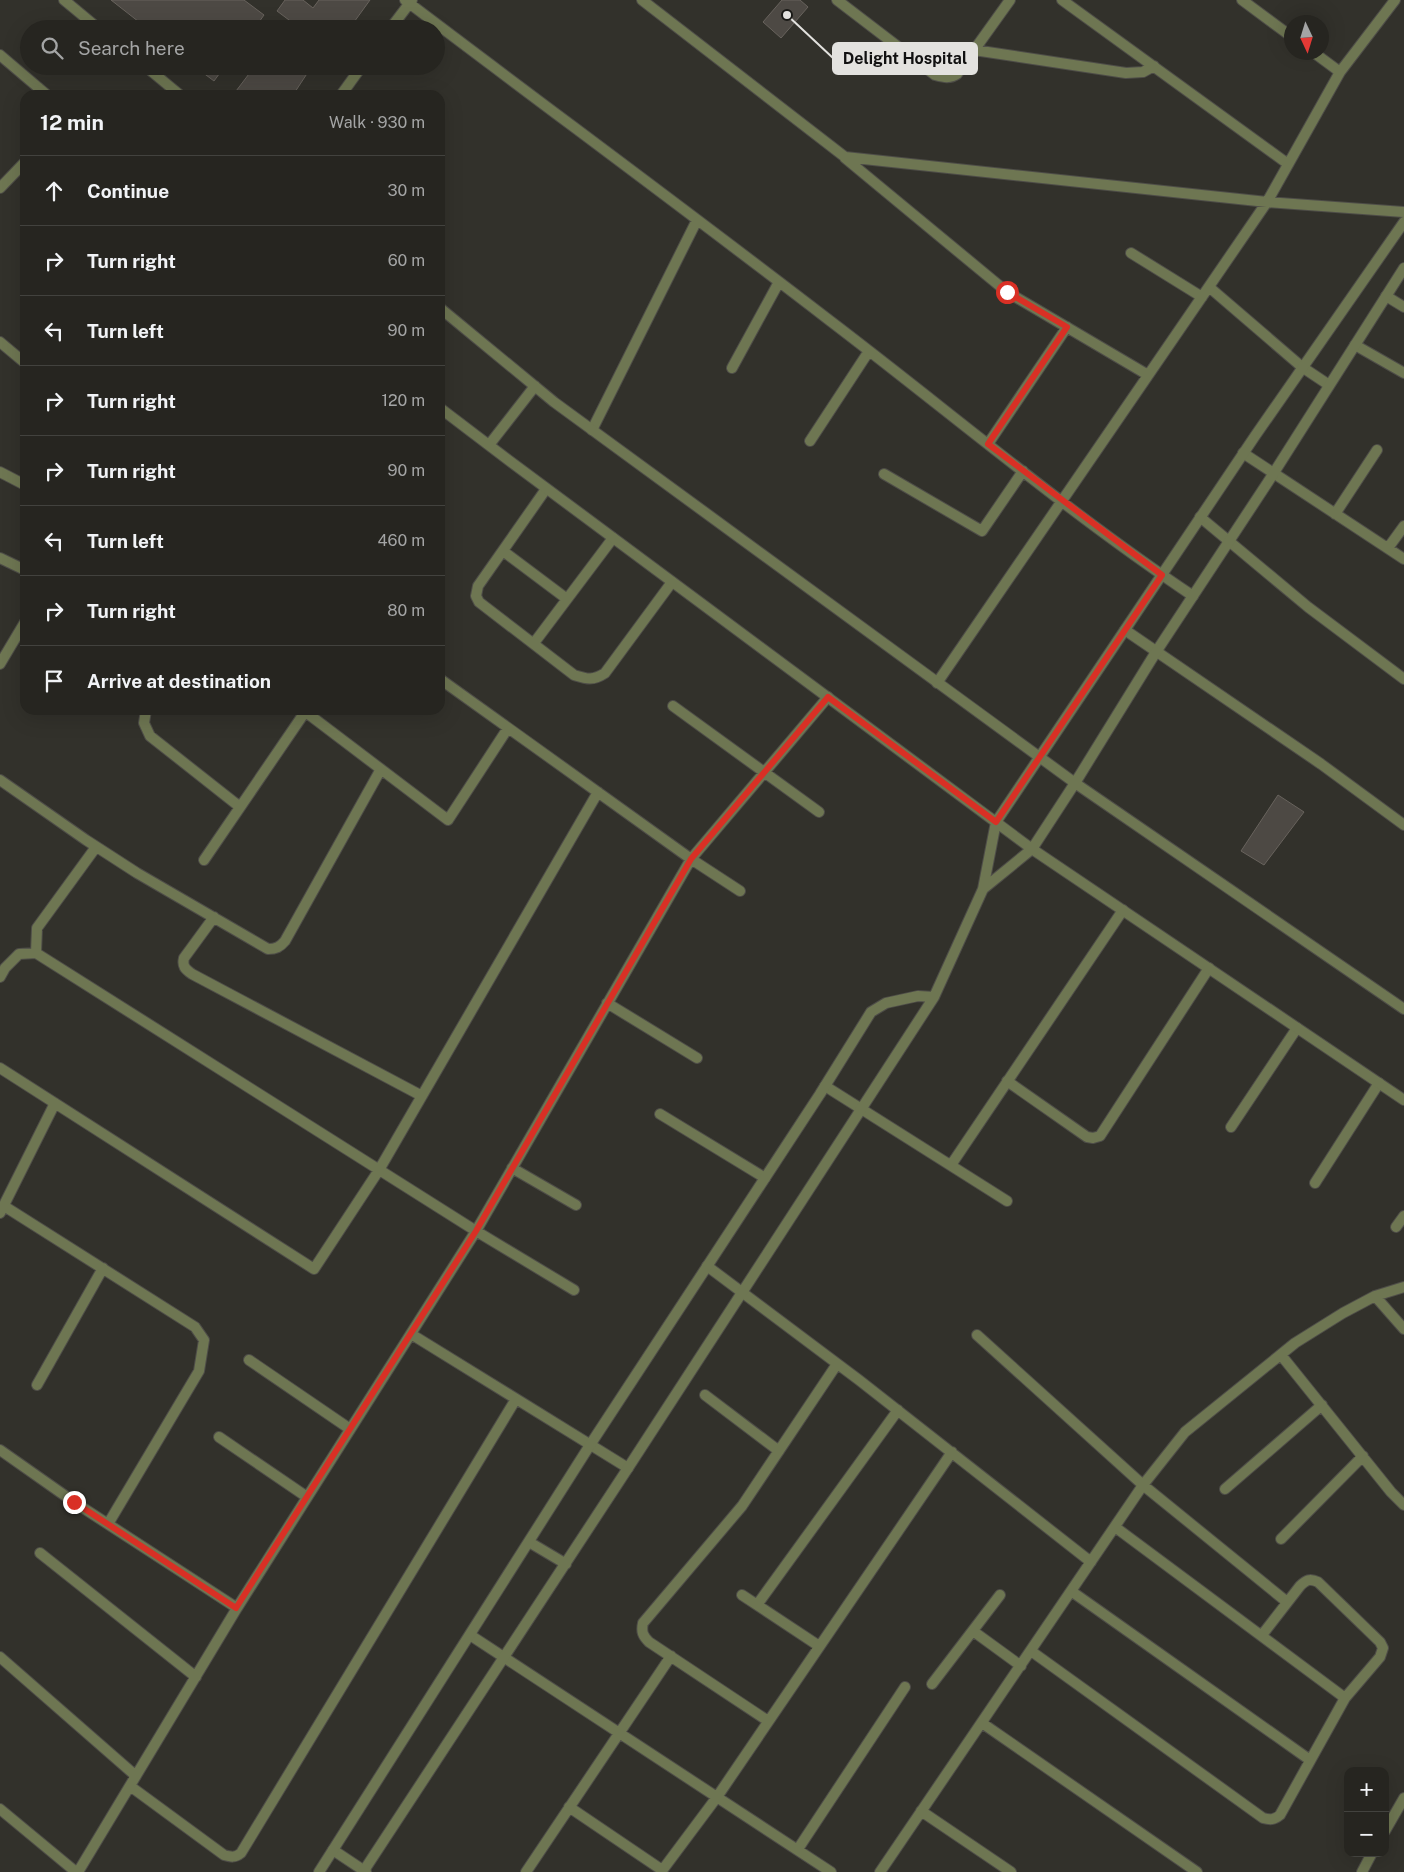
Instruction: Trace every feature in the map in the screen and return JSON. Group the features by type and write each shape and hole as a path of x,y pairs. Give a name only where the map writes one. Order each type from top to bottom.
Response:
{"street":[{"path":"64,0 88,20"},
{"path":"642,0 845,158 1007,292 1148,375"},
{"path":"837,0 935,75 944,78 952,77 1010,0"},
{"path":"1062,0 1288,164"},
{"path":"1242,0 1284,31"},
{"path":"937,682 1267,202 1340,72 1394,0"},
{"path":"396,20 409,1 434,20"},
{"path":"445,28 869,351 1022,471 1193,596"},
{"path":"974,50 1126,73 1143,72 1154,66"},
{"path":"0,56 20,73"},
{"path":"1324,60 1340,72"},
{"path":"23,75 41,90"},
{"path":"156,75 174,90"},
{"path":"345,90 355,75"},
{"path":"845,158 1267,202 1404,212"},
{"path":"0,188 20,167"},
{"path":"592,430 697,220"},
{"path":"333,1850 364,1872 863,1109 934,997 983,889 996,822 1302,367 1404,222"},
{"path":"1131,253 1202,297"},
{"path":"983,889 1032,849 1075,784 1156,652 1274,473 1404,268"},
{"path":"732,368 779,282"},
{"path":"1208,287 1302,367 1329,385"},
{"path":"1386,296 1404,307"},
{"path":"445,312 592,430 1075,784 1404,1008"},
{"path":"988,444 1067,327"},
{"path":"0,342 20,359"},
{"path":"1355,345 1404,373"},
{"path":"810,441 869,351"},
{"path":"489,446 535,386"},
{"path":"445,412 546,489 1032,849 1404,1100"},
{"path":"1335,514 1377,450"},
{"path":"1244,453 1404,559"},
{"path":"884,474 982,531 1022,471"},
{"path":"0,472 20,482"},
{"path":"546,489 478,586 476,596 479,602 574,674 596,679 605,673 672,582"},
{"path":"1200,518 1308,607 1404,678"},
{"path":"1388,548 1404,526"},
{"path":"534,643 613,538"},
{"path":"502,551 567,599"},
{"path":"0,558 20,568"},
{"path":"0,664 20,630"},
{"path":"1125,630 1321,764 1404,825"},
{"path":"445,684 691,859 740,891"},
{"path":"0,1809 77,1872 236,1608 476,1231 691,859 828,697"},
{"path":"673,706 819,812"},
{"path":"145,715 144,723 150,736 240,807"},
{"path":"204,860 301,715"},
{"path":"309,715 448,820 508,728"},
{"path":"0,780 96,847 268,949 280,946 285,941 381,769"},
{"path":"0,1068 314,1269 379,1170 598,792"},
{"path":"36,953 38,928 96,847"},
{"path":"951,1165 1123,910"},
{"path":"214,917 184,958 183,964 185,969 422,1096"},
{"path":"0,977 5,968 19,954 36,953 476,1231 574,1290"},
{"path":"1008,1081 1087,1137 1100,1136 1209,968"},
{"path":"319,1872 590,1445 825,1086 871,1012 886,1003 918,996 934,997"},
{"path":"607,1003 697,1058"},
{"path":"1231,1128 1297,1028"},
{"path":"1315,1183 1379,1083"},
{"path":"825,1086 1007,1202"},
{"path":"55,1103 2,1209 102,1268 195,1327 204,1340 199,1371 108,1524"},
{"path":"660,1114 765,1178"},
{"path":"512,1168 576,1205"},
{"path":"1396,1226 1404,1216"},
{"path":"707,1266 898,1410 1091,1562"},
{"path":"37,1385 102,1268"},
{"path":"880,1872 1143,1484 1185,1432 1295,1343 1343,1313 1376,1296 1404,1287"},
{"path":"1376,1296 1404,1329"},
{"path":"411,1334 628,1468"},
{"path":"978,1335 1143,1484 1287,1602"},
{"path":"1281,1355 1391,1492 1404,1505"},
{"path":"249,1360 350,1429"},
{"path":"768,1720 643,1636 643,1623 742,1506 838,1364"},
{"path":"706,1395 779,1451"},
{"path":"130,1786 224,1855 230,1857 240,1853 516,1399"},
{"path":"1224,1489 1322,1405"},
{"path":"757,1605 898,1410"},
{"path":"219,1437 307,1497"},
{"path":"0,1450 236,1608"},
{"path":"569,1807 662,1871 717,1796 952,1452"},
{"path":"1280,1539 1363,1456"},
{"path":"1115,1526 1345,1698"},
{"path":"529,1542 566,1564"},
{"path":"40,1553 196,1677"},
{"path":"1031,1651 1263,1818 1276,1818 1280,1815 1345,1698 1380,1657 1383,1648 1380,1642 1318,1582 1312,1579 1306,1580 1300,1586 1262,1635"},
{"path":"1071,1591 1310,1760"},
{"path":"742,1594 819,1646"},
{"path":"932,1684 1000,1595"},
{"path":"973,1631 1021,1666"},
{"path":"470,1635 832,1872"},
{"path":"526,1872 671,1656"},
{"path":"0,1657 136,1776"},
{"path":"798,1849 905,1687"},
{"path":"982,1722 1197,1872"},
{"path":"1389,1824 1404,1798"},
{"path":"921,1811 1011,1872"},
{"path":"1362,1872 1370,1857"}],"building":[{"path":"111,0 244,0 264,15 260,20 137,20"},
{"path":"285,0 303,0 313,8 319,0 370,0 356,20 289,20 277,11"},
{"path":"782,0 800,0 808,7 781,38 763,22"},
{"path":"206,75 218,75 214,81"},
{"path":"248,75 306,75 296,90 237,90"},
{"path":"1278,795 1304,812 1264,865 1241,851"}],"place":[{"name":"Delight Hospital","path":"787,15"}],"route":[{"path":"74,1502 236,1608 476,1231 691,859 828,697 996,822 1162,575 988,444 1067,327 1007,292"}]}
